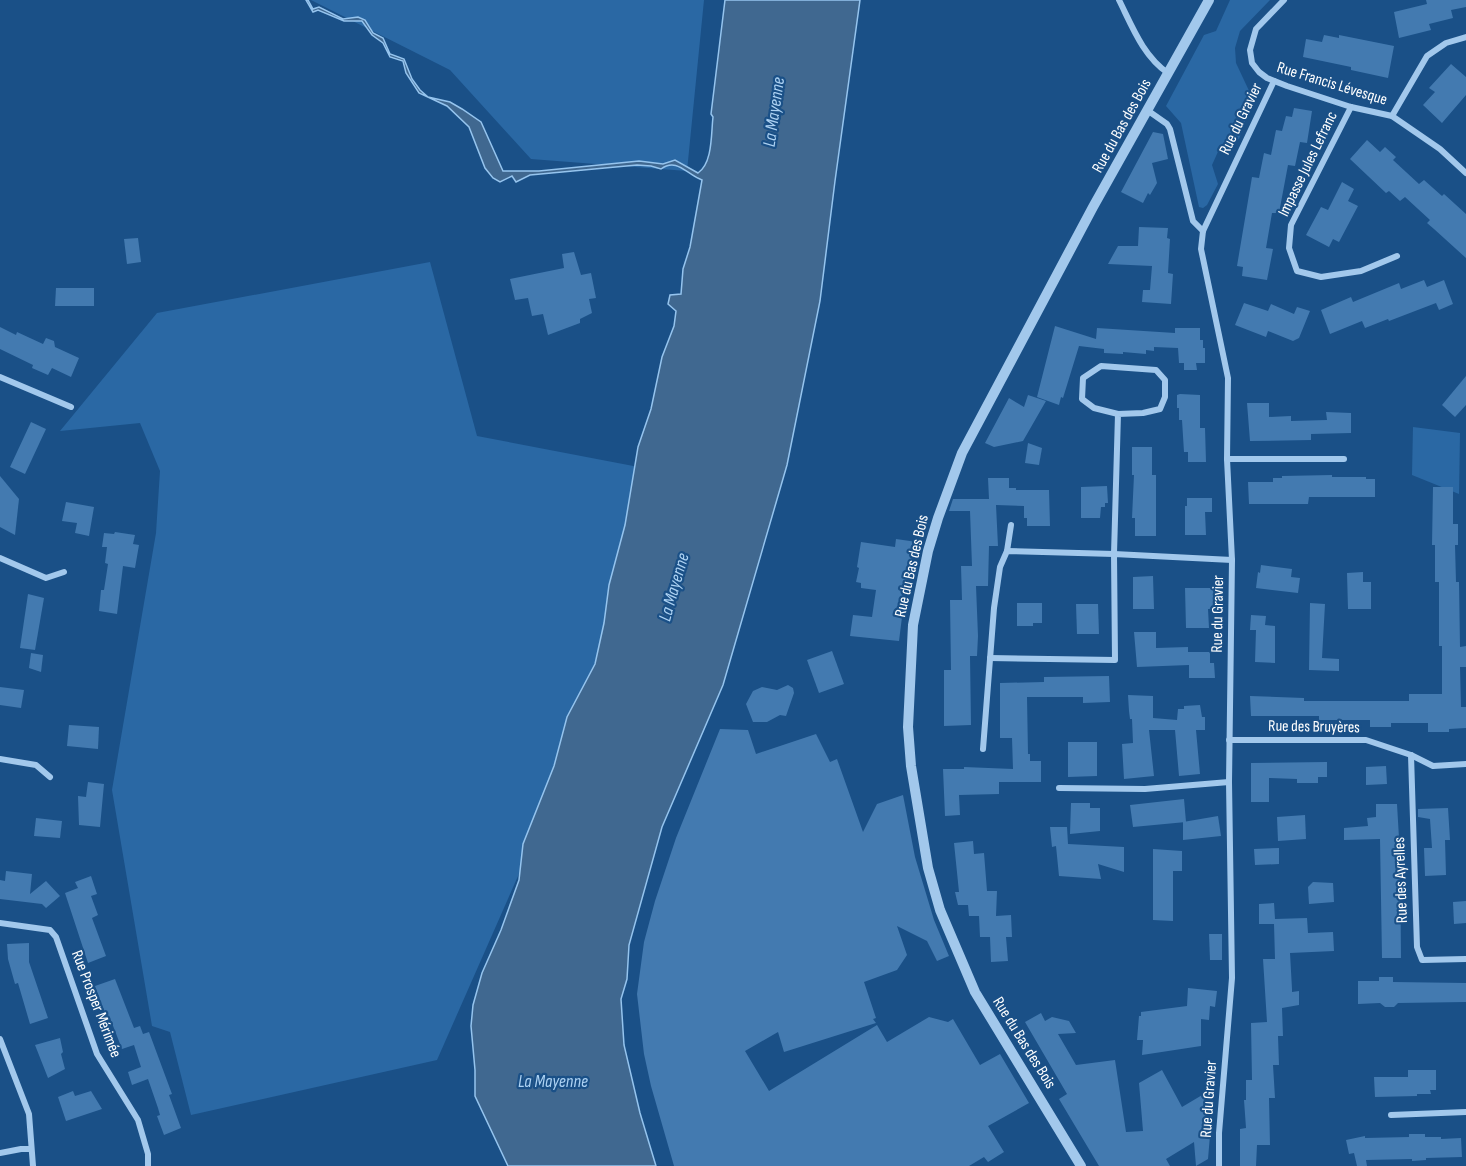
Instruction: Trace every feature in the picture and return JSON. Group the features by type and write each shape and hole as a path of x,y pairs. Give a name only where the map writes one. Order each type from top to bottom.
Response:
{"street":[{"path":"1119,0 1153,61 1168,73"},
{"name":"Rue du Bas des Bois","path":"1081,1166 975,992 940,910 928,868 911,766 908,727 913,625 938,518 955,468 1147,110 1209,0"},
{"name":"Rue Francis Lévesque","path":"1284,0 1256,29 1250,50 1252,63 1259,72 1274,81 1351,107 1392,116 1440,149 1466,173"},
{"path":"1392,116 1427,56 1446,43 1466,37"},
{"name":"Rue du Gravier","path":"1219,1166 1219,1133 1232,978 1229,740 1232,560 1227,459 1228,378 1201,249 1203,231 1274,81"},
{"name":"Impasse Jules Lefranc","path":"1351,107 1291,225 1289,248 1297,271 1321,277 1361,271 1397,256"},
{"path":"1147,110 1167,124 1170,129 1193,221 1203,231"},
{"path":"1101,366 1156,370 1165,380 1165,397 1160,409 1143,413 1118,414 1094,408 1082,399 1083,378 1101,366"},
{"path":"0,377 71,408"},
{"path":"990,658 1115,660 1114,554 1118,414"},
{"path":"1227,459 1344,459"},
{"path":"983,748 1000,567 1007,551 1011,525"},
{"path":"1007,551 1232,560"},
{"path":"0,558 46,578 64,572"},
{"name":"Rue des Bruyères","path":"1229,740 1366,740 1411,754 1433,765 1466,764"},
{"name":"Rue des Ayrelles","path":"1411,754 1417,947 1422,960 1466,959"},
{"path":"0,759 36,765 50,777"},
{"path":"1059,788 1145,789 1229,782"},
{"name":"Rue Prosper Mérimée","path":"0,923 50,930 56,937 97,1054 138,1120 148,1154 148,1166"},
{"path":"0,1039 29,1114 33,1166"},
{"path":"1391,1115 1466,1112"},
{"path":"0,1153 31,1149"}],"shaded area":[{"path":"311,0 704,0 687,171 531,159 450,70"},
{"path":"1230,0 1270,0 1240,31 1235,48 1236,63 1252,101 1239,139 1221,145 1212,165 1218,184 1207,205 1203,208 1199,207 1181,123 1166,106 1204,35 1216,31"},
{"path":"430,262 477,436 649,469 599,692 437,1060 191,1115 170,1032 152,1026 112,790 156,533 160,471 140,423 60,431 157,313"},
{"path":"1413,427 1460,433 1459,494 1412,475"}],"water":[{"name":"La Mayenne","path":"306,0 313,9 319,7 343,19 358,17 365,20 373,33 383,38 390,54 404,59 412,79 420,90 428,97 450,102 481,122 503,171 539,171 639,161 663,164 675,160 698,173 709,155 713,117 711,114 725,0 860,0 820,301 787,465 723,685 662,827 629,945 627,979 621,999 624,1045 640,1113 656,1166 508,1166 475,1096 471,1026 473,1005 482,973 519,880 523,844 554,766 567,717 595,664 609,585 625,525 638,447 651,409 662,357 674,326 676,311 668,304 670,295 681,294 683,269 690,247 702,180 677,166 672,165 661,169 637,165 530,175 516,182 512,176 500,182 493,178 485,168 469,127 447,106 419,93 406,73 403,61 390,57 383,43 372,35 362,21 344,21 318,10 313,12"}],"building":[{"path":"1426,0 1466,0 1466,7 1451,10 1453,18 1429,24 1431,30 1399,38 1394,12 1427,4"},
{"path":"1324,35 1339,38 1339,35 1394,46 1388,78 1351,70 1351,67 1303,57 1306,39 1322,42"},
{"path":"1451,64 1466,77 1466,95 1442,123 1423,105 1435,92 1429,88"},
{"path":"1294,108 1312,111 1307,143 1300,142 1295,166 1288,165 1279,213 1272,213 1266,248 1273,249 1267,280 1242,276 1243,267 1237,266 1252,177 1259,178 1264,153 1271,155 1276,130 1282,131 1286,116 1292,117"},
{"path":"1153,132 1163,134 1168,159 1152,163 1157,183 1143,203 1121,192"},
{"path":"1367,140 1380,152 1385,147 1396,157 1393,160 1419,184 1424,180 1466,214 1466,258 1427,223 1430,220 1405,197 1400,201 1389,191 1386,193 1350,159"},
{"path":"1342,182 1354,189 1348,201 1358,206 1339,242 1333,239 1329,247 1306,235 1321,207 1328,210"},
{"path":"1139,227 1168,228 1167,238 1170,239 1168,273 1173,274 1171,304 1142,302 1143,290 1150,290 1152,266 1108,264 1118,246 1138,246"},
{"path":"138,238 141,262 127,264 124,239"},
{"path":"574,252 581,275 591,273 596,298 589,299 592,313 580,319 580,323 548,335 543,314 532,316 528,298 515,300 510,279 564,268 562,254"},
{"path":"1424,280 1427,287 1444,280 1453,304 1439,310 1436,303 1365,328 1362,321 1330,334 1321,310 1351,297 1353,302 1399,283 1401,289"},
{"path":"56,288 94,288 94,306 55,306"},
{"path":"1244,303 1268,311 1271,304 1294,314 1297,307 1310,311 1299,338 1293,341 1268,331 1266,337 1235,325"},
{"path":"1055,326 1096,339 1097,328 1175,333 1175,328 1200,328 1200,340 1203,340 1203,348 1205,348 1205,363 1196,363 1197,370 1184,370 1184,363 1179,363 1178,348 1154,347 1154,351 1146,350 1146,354 1123,352 1123,354 1104,353 1104,349 1079,346 1059,405 1037,397"},
{"path":"0,327 43,344 46,338 54,341 55,347 79,358 71,377 52,368 48,375 0,349"},
{"path":"1466,376 1466,405 1455,417 1442,405"},
{"path":"1028,395 1046,401 1023,441 994,447 985,443 1009,398 1024,407"},
{"path":"1177,395 1200,395 1200,428 1205,428 1206,462 1188,462 1188,452 1184,452 1182,420 1179,420 1179,408 1177,408"},
{"path":"1247,403 1269,403 1269,417 1291,416 1291,421 1327,420 1326,412 1351,413 1351,433 1311,434 1311,440 1250,441"},
{"path":"31,422 46,429 25,474 10,467"},
{"path":"1028,443 1042,448 1039,465 1025,463"},
{"path":"1132,447 1152,447 1152,475 1156,475 1156,536 1135,536 1135,518 1132,518 1134,475 1132,475"},
{"path":"1332,475 1332,477 1375,479 1375,497 1309,497 1308,504 1249,504 1248,482 1273,482 1273,478 1282,478 1282,476"},
{"path":"0,476 19,499 15,535 0,527"},
{"path":"988,478 1009,478 1009,488 1016,488 1016,490 1049,490 1050,526 1027,526 1024,506 996,505 998,546 989,546 988,586 976,586 978,636 977,656 970,656 971,725 944,726 944,670 951,670 950,600 962,600 961,566 972,566 970,511 949,511 953,499 989,499"},
{"path":"1107,486 1108,503 1105,503 1105,507 1101,507 1100,518 1081,518 1081,487"},
{"path":"1433,487 1453,487 1453,524 1458,524 1458,545 1455,545 1456,582 1459,582 1460,647 1466,646 1466,667 1460,667 1461,707 1466,707 1466,728 1449,729 1449,732 1428,732 1428,723 1391,723 1391,727 1370,727 1370,720 1319,720 1319,716 1251,716 1250,696 1304,698 1304,701 1409,701 1409,694 1442,694 1439,582 1435,582 1435,545 1432,545"},
{"path":"1187,498 1212,498 1212,512 1205,512 1206,535 1185,535"},
{"path":"66,502 94,507 89,536 75,533 77,523 62,521"},
{"path":"115,532 135,535 133,544 139,545 135,568 123,566 117,614 99,611 101,590 104,590 108,564 105,563 107,547 102,547 104,533 114,534"},
{"path":"896,539 917,542 899,641 850,636 853,615 872,617 876,590 861,588 861,583 856,582 861,542 895,547"},
{"path":"1261,565 1292,569 1291,577 1300,578 1298,593 1256,588"},
{"path":"1363,572 1363,582 1371,582 1371,609 1348,609 1347,573"},
{"path":"1153,576 1154,609 1133,609 1133,577"},
{"path":"1185,588 1214,588 1214,609 1208,609 1209,628 1186,628"},
{"path":"28,594 44,598 35,650 20,648"},
{"path":"1017,603 1042,603 1042,623 1033,623 1033,626 1017,626"},
{"path":"1310,603 1325,604 1322,658 1339,659 1339,671 1309,670"},
{"path":"1076,604 1098,604 1099,634 1077,634"},
{"path":"1251,615 1266,616 1265,625 1275,626 1275,663 1255,662 1256,630 1250,630"},
{"path":"1134,632 1156,632 1156,648 1188,647 1188,652 1210,652 1210,663 1214,663 1215,678 1189,678 1189,665 1137,667"},
{"path":"832,651 844,684 819,693 807,660"},
{"path":"31,653 43,655 41,672 29,668"},
{"path":"1109,676 1110,702 1083,703 1083,697 1027,697 1028,754 1030,754 1030,761 1041,761 1041,782 999,782 999,794 959,795 960,815 945,816 943,769 964,769 964,767 1013,769 1012,738 1000,738 1000,683 1044,682 1044,677"},
{"path":"788,685 793,688 794,693 786,716 780,715 767,722 753,722 746,704 753,691 762,687 777,690"},
{"path":"0,687 24,690 21,708 0,705"},
{"path":"1128,695 1153,696 1153,718 1177,720 1178,709 1184,709 1184,706 1200,705 1202,717 1205,717 1205,730 1196,730 1200,774 1179,776 1175,730 1149,730 1154,776 1124,779 1122,744 1133,743"},
{"path":"69,725 99,727 98,749 67,746"},
{"path":"720,729 748,730 756,754 816,734 830,762 837,759 863,832 877,804 903,795 915,857 934,920 949,956 937,961 927,941 897,926 907,955 897,970 864,982 876,1023 784,1052 778,1032 745,1051 769,1091 877,1025 887,1042 929,1017 948,1022 953,1019 980,1065 1000,1054 1029,1103 988,1126 1004,1152 988,1162 984,1157 969,1166 674,1166 644,1054 637,994 644,942 655,901 676,838"},
{"path":"1068,742 1097,742 1097,776 1068,777"},
{"path":"1327,762 1327,777 1318,777 1318,783 1297,783 1297,779 1269,778 1269,802 1251,802 1251,763"},
{"path":"1386,766 1387,784 1366,785 1366,767"},
{"path":"88,782 104,784 100,827 79,825 78,796 86,797"},
{"path":"1184,799 1186,822 1133,827 1130,805"},
{"path":"1071,803 1090,803 1090,808 1100,808 1100,831 1070,834"},
{"path":"1376,804 1397,804 1401,958 1382,958 1380,839 1344,840 1344,828 1368,826 1367,818 1376,817"},
{"path":"1448,808 1450,840 1445,840 1446,875 1425,876 1424,848 1432,848 1430,819 1418,817 1418,809"},
{"path":"1305,815 1306,839 1278,841 1277,817"},
{"path":"1218,816 1221,836 1183,840 1183,822"},
{"path":"36,818 62,821 60,838 34,836"},
{"path":"1050,827 1067,827 1068,844 1124,847 1124,872 1098,864 1101,879 1059,876 1056,846 1052,847"},
{"path":"973,841 974,854 984,853 987,891 997,891 996,916 1011,915 1012,937 1006,937 1008,961 991,962 990,937 980,937 979,916 969,916 968,905 958,905 955,892 959,892 954,843"},
{"path":"1279,848 1279,864 1255,865 1254,849"},
{"path":"1153,849 1182,851 1182,871 1173,871 1173,921 1153,920"},
{"path":"6,871 32,874 30,894 46,881 60,896 46,908 42,904 0,899 0,880 5,881"},
{"path":"91,876 97,894 91,896 98,915 92,918 106,956 88,963 65,893 78,888 75,882"},
{"path":"1313,882 1333,883 1334,902 1309,904 1308,887"},
{"path":"1466,901 1466,923 1454,924 1453,902"},
{"path":"1274,903 1275,919 1307,918 1308,933 1333,932 1334,951 1290,953 1292,992 1299,991 1299,1005 1282,1008 1283,1036 1278,1036 1279,1065 1273,1065 1275,1098 1269,1098 1270,1145 1257,1145 1256,1166 1240,1166 1240,1129 1246,1128 1244,1100 1246,1100 1246,1080 1252,1080 1251,1023 1267,1022 1263,959 1275,959 1274,924 1259,924 1259,904"},
{"path":"1209,934 1222,934 1222,960 1210,960"},
{"path":"29,943 29,962 48,1018 30,1024 18,983 15,984 8,959 7,944"},
{"path":"1379,977 1393,977 1393,982 1466,983 1466,1002 1398,1003 1394,1007 1385,1007 1380,1003 1358,1004 1358,981 1379,981"},
{"path":"115,979 134,1028 140,1026 143,1034 149,1032 172,1094 169,1095 181,1128 164,1135 148,1079 132,1085 128,1072 141,1067 134,1045 122,1049 110,1018 107,1019 95,986"},
{"path":"1188,988 1217,991 1215,1007 1210,1006 1209,1020 1201,1019 1201,1046 1142,1055 1143,1040 1137,1040 1141,1012 1187,1006"},
{"path":"1041,1013 1045,1021 1052,1017 1069,1021 1076,1033 1058,1034 1076,1065 1115,1060 1126,1132 1143,1131 1139,1083 1162,1070 1182,1107 1214,1088 1208,1159 1196,1166 1194,1142 1166,1159 1170,1166 1099,1166 1059,1099 1067,1094 1025,1022"},
{"path":"60,1038 65,1069 48,1078 35,1045"},
{"path":"1408,1070 1436,1070 1436,1090 1430,1090 1431,1094 1417,1094 1417,1096 1375,1097 1374,1077 1408,1077"},
{"path":"73,1091 75,1096 91,1091 102,1109 66,1121 58,1097"},
{"path":"1409,1134 1425,1134 1425,1137 1441,1137 1441,1139 1461,1138 1462,1157 1426,1158 1426,1160 1412,1161 1412,1159 1366,1160 1367,1166 1357,1166 1354,1153 1349,1154 1346,1140 1365,1136 1365,1138 1409,1137"}]}
